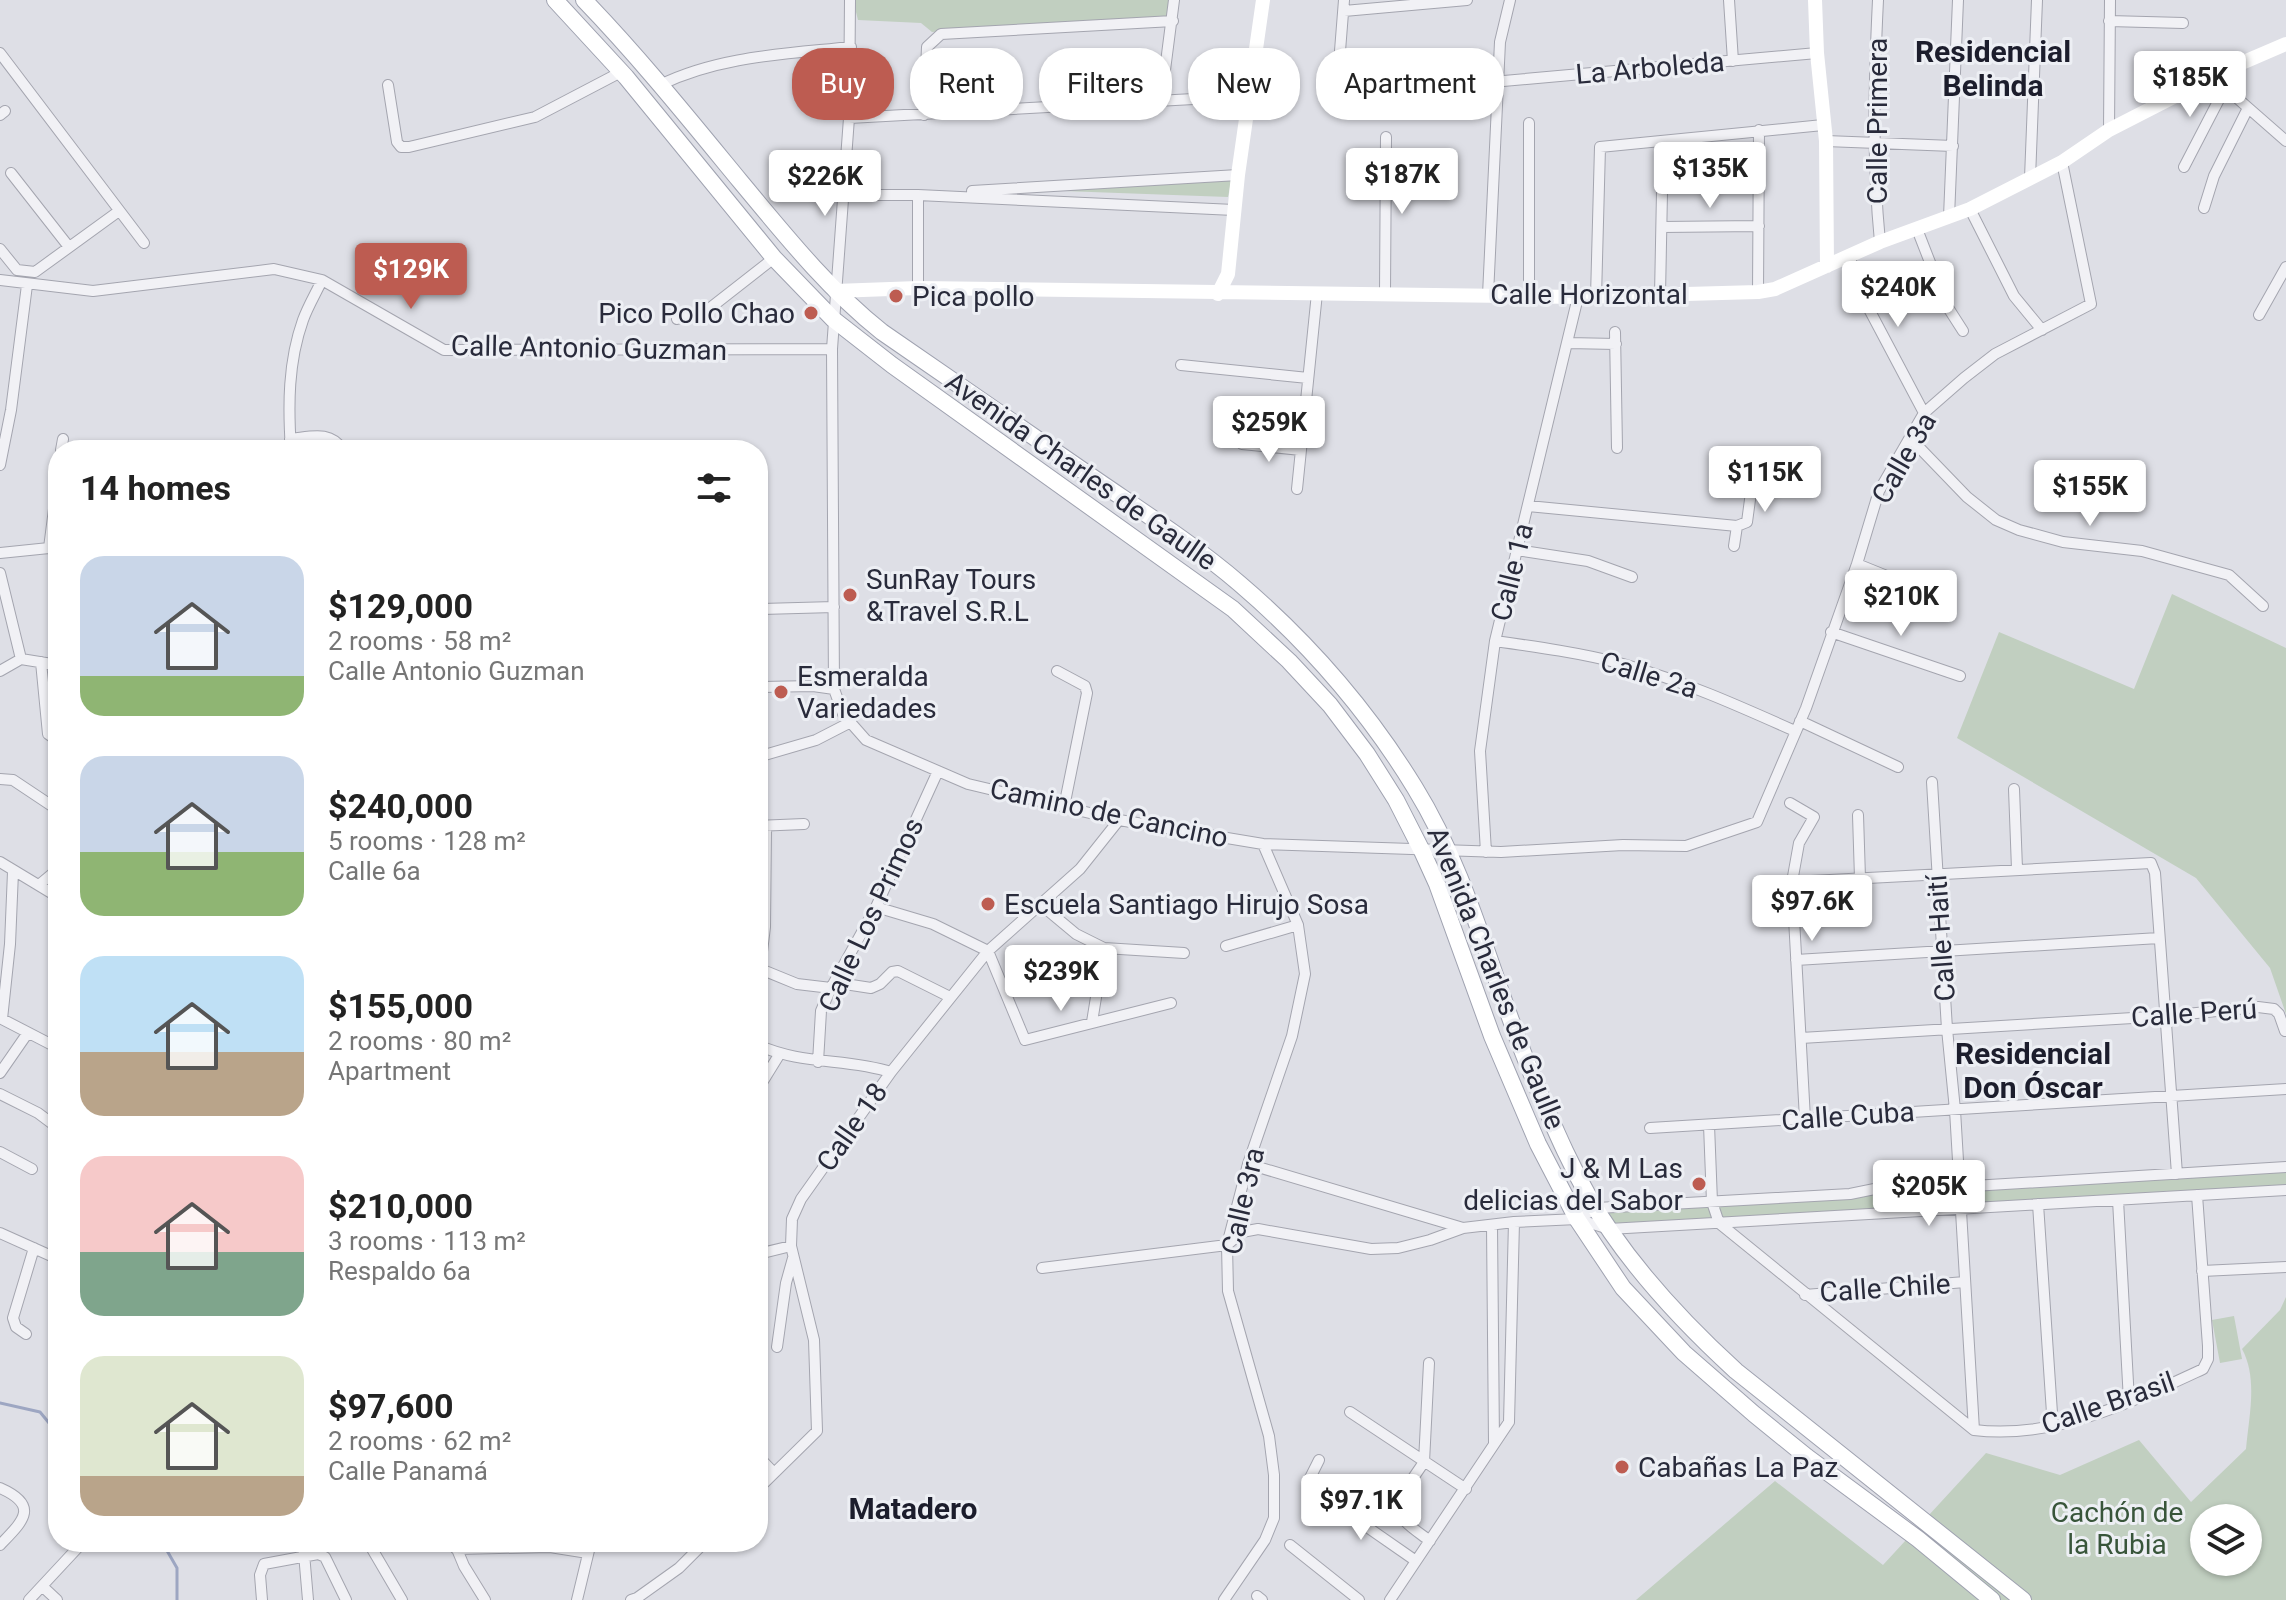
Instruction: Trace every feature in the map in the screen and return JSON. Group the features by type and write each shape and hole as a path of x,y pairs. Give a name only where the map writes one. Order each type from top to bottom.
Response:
{"main road":[{"name":"Avenida Charles de Gaulle","path":"584,0 641,60 835,291 882,332 1185,541 1273,613 1325,667 1362,710 1419,793 1448,850 1527,1063 1557,1131 1609,1229 1672,1309 1736,1371 2023,1600"},
{"path":"1256,48 1263,0"},
{"path":"1815,0 1826,141 1827,266"},
{"name":"Avenida Charles de Gaulle","path":"558,1 621,72 774,258 833,319 892,365 1191,577 1260,632 1330,705 1367,754 1396,800 1422,851 1510,1081 1549,1168 1577,1219 1623,1288 1684,1353 1796,1448 1918,1539 1992,1600"},
{"name":"Calle Horizontal","path":"835,291 918,288 1578,297 1758,292 1775,289 1880,242 1970,209 2062,162 2109,130 2222,81 2286,44"},
{"path":"1218,294 1228,274 1245,120"}],"street":[{"path":"660,85 680,75 720,63 851,47 850,0"},
{"path":"1169,48 1174,0"},
{"path":"1344,5 1467,0"},
{"path":"1500,48 1510,0"},
{"path":"1729,0 1733,61"},
{"name":"Calle Primera","path":"1878,0 1873,142 1880,242"},
{"path":"1949,217 1958,0"},
{"path":"2030,178 2037,0"},
{"path":"2109,130 2110,0"},
{"name":"La Arboleda","path":"1340,48 1344,5"},
{"path":"927,48 941,34 1173,21"},
{"path":"2109,21 2183,23"},
{"path":"0,53 144,243"},
{"name":"La Arboleda","path":"1504,80 1817,53"},
{"path":"388,85 397,142 401,147 409,147 535,117 621,72"},
{"path":"2184,167 2222,81 2286,141"},
{"path":"2204,208 2214,176 2248,108"},
{"path":"832,349 849,120"},
{"path":"1488,295 1496,120"},
{"path":"1529,123 1529,296"},
{"path":"1596,297 1600,147 1823,125"},
{"path":"1758,292 1759,130"},
{"path":"1385,293 1386,137"},
{"path":"1660,295 1663,141"},
{"path":"1826,141 1953,146"},
{"name":"Calle 3a","path":"1757,822 1798,726 1857,564 1879,491 1924,413 1995,354 2091,304 2062,162"},
{"path":"11,173 69,247"},
{"path":"918,195 1238,175"},
{"path":"845,195 918,195 1234,210"},
{"path":"918,195 918,288"},
{"path":"1970,209 2014,296 2042,330"},
{"path":"0,249 17,270 35,272 119,211"},
{"path":"1662,227 1759,226"},
{"path":"1917,229 1947,306 1963,331"},
{"path":"1849,256 1870,311 1924,413"},
{"path":"677,319 705,312 774,258"},
{"path":"2259,315 2286,267"},
{"name":"Calle Antonio Guzman","path":"0,280 93,291 274,269 322,280 444,350 832,349"},
{"path":"291,440 288,401 293,363 303,320 322,280"},
{"path":"0,465 11,410 27,285"},
{"path":"1297,489 1317,293"},
{"name":"Calle 1a","path":"1486,852 1480,751 1495,641 1578,297"},
{"path":"1568,343 1616,338 1617,448"},
{"name":"Camino de Cancino","path":"832,349 834,689 849,723 866,740 968,784 1119,820 1263,844 1486,852 1623,845 1686,846 1757,822"},
{"path":"1181,365 1308,378"},
{"path":"306,440 324,435 333,440"},
{"path":"1911,439 1967,497 1996,520 2063,542 2142,551 2229,575 2263,606"},
{"path":"1242,444 1301,450"},
{"path":"1528,506 1737,526 1747,522 1754,470"},
{"path":"1734,546 1737,526"},
{"path":"0,553 48,549"},
{"path":"1517,550 1588,561 1632,577"},
{"path":"1857,564 1941,598"},
{"path":"0,573 21,659"},
{"path":"768,609 834,607"},
{"path":"1831,632 1960,676"},
{"name":"Calle 2a","path":"1495,641 1568,651 1623,665 1798,726 1898,767"},
{"path":"0,671 21,659 48,663"},
{"path":"41,662 48,734"},
{"path":"1057,671 1085,686 1087,693 1064,807"},
{"path":"768,687 834,689"},
{"path":"768,754 816,740 849,723"},
{"name":"Calle Los Primos","path":"818,1062 821,1011 876,907 938,771"},
{"path":"0,779 13,780 48,803"},
{"name":"Calle Haití","path":"1932,782 1974,1430"},
{"path":"2014,789 2017,869"},
{"path":"1790,803 1814,817 1799,843 1792,882 1805,1119"},
{"path":"1858,815 1860,878"},
{"name":"Calle 18","path":"768,1479 817,1431 814,1340 792,1251 792,1219 801,1199 891,1072 988,951 1080,869 1119,820"},
{"path":"768,826 804,824"},
{"name":"Calle 3ra","path":"1224,1600 1265,1540 1274,1518 1274,1475 1269,1436 1228,1291 1227,1245 1248,1164 1300,1006 1305,974 1298,925 1263,844"},
{"path":"0,862 48,890"},
{"path":"1792,882 2151,863 2155,873 2177,1174"},
{"path":"13,872 1,1019 48,1043"},
{"path":"40,884 48,877"},
{"path":"1040,904 1076,934 1104,948 1184,953"},
{"path":"876,907 933,924 988,951 1025,1040 1171,1003"},
{"path":"1226,946 1298,925"},
{"path":"1796,960 2159,938"},
{"path":"1092,1022 1104,948"},
{"path":"768,972 797,984 831,988 845,984 871,988 898,971 950,997"},
{"name":"Calle Perú","path":"1801,1038 2268,1007 2279,1014 2285,1031"},
{"path":"0,1073 27,1034"},
{"path":"768,1050 779,1055 818,1062 867,1065 891,1072"},
{"path":"768,1073 779,1055"},
{"name":"Calle Cuba","path":"1650,1128 2286,1089"},
{"path":"0,1094 48,1120"},
{"path":"1709,1125 1712,1202 1719,1223 1974,1430"},
{"path":"0,1152 32,1169"},
{"path":"1248,1164 1463,1228"},
{"path":"1577,1219 1597,1208 1850,1194 1894,1185 1960,1187 2286,1167"},
{"path":"1042,1268 1227,1245 1242,1232 1258,1229 1371,1249 1398,1248 1463,1228 1514,1222 1577,1219 1609,1229 2286,1190"},
{"name":"Calle Brasil","path":"1974,1430 1998,1433 2053,1428 2129,1401 2203,1369 2208,1359 2208,1346 2197,1195"},
{"path":"2118,1200 2129,1401"},
{"path":"2038,1204 2053,1428"},
{"path":"1430,1218 1430,1240"},
{"path":"1390,1600 1509,1422 1514,1222"},
{"path":"1492,1226 1494,1445"},
{"path":"0,1233 48,1254"},
{"path":"26,1334 16,1327 13,1318 34,1248"},
{"path":"768,1253 792,1251 777,1347"},
{"path":"2202,1271 2286,1267"},
{"name":"Calle Chile","path":"1805,1295 1965,1282"},
{"path":"1429,1363 1424,1462 1396,1507 1405,1522 1430,1541"},
{"path":"1350,1412 1466,1489"},
{"path":"1319,1460 1309,1485 1416,1561"},
{"path":"768,1467 774,1473"},
{"path":"0,1488 12,1493 24,1507 23,1521 0,1545"},
{"path":"1290,1545 1359,1600"},
{"path":"29,1600 74,1552"},
{"path":"303,1552 308,1600"},
{"path":"374,1552 402,1600"},
{"path":"458,1552 485,1600"},
{"path":"577,1600 588,1552"},
{"path":"631,1600 679,1568 695,1552"},
{"path":"262,1600 260,1575 264,1564 318,1554 325,1557 346,1600"},
{"path":"42,1586 57,1600"}],"green space":[{"path":"853,0 1172,0 1169,21 932,32 921,23 858,20"},
{"path":"1233,172 1228,197 983,188"},
{"path":"2172,594 2286,648 2286,1014 2270,968 2196,878 1957,738 1999,632 2134,689"},
{"path":"2286,1168 2286,1187 1610,1227 1600,1210"},
{"name":"Cachón de la Rubia","path":"2286,1297 2286,1600 1636,1600 1775,1481 1883,1565 1986,1453 2060,1475 2139,1440 2191,1502 2246,1449 2251,1385 2242,1349 2280,1310"},
{"path":"2234,1316 2242,1359 2220,1363 2212,1320"}],"waterway":[{"path":"0,1403 40,1412 48,1422"},
{"path":"168,1552 177,1568 177,1600"}],"place":[{"name":"Pica pollo","path":"896,296"},
{"name":"Pico Pollo Chao","path":"811,313"},
{"name":"SunRay Tours &Travel S.R.L","path":"850,595"},
{"name":"Esmeralda Variedades","path":"781,692"},
{"name":"Escuela Santiago Hirujo Sosa","path":"988,904"},
{"name":"J & M Las delicias del Sabor","path":"1699,1184"},
{"name":"Cabañas La Paz","path":"1622,1467"}],"district":[{"name":"Residencial Belinda","path":"1993,68"},
{"name":"Residencial Don Óscar","path":"2033,1070"},
{"name":"Matadero","path":"913,1508"}]}
